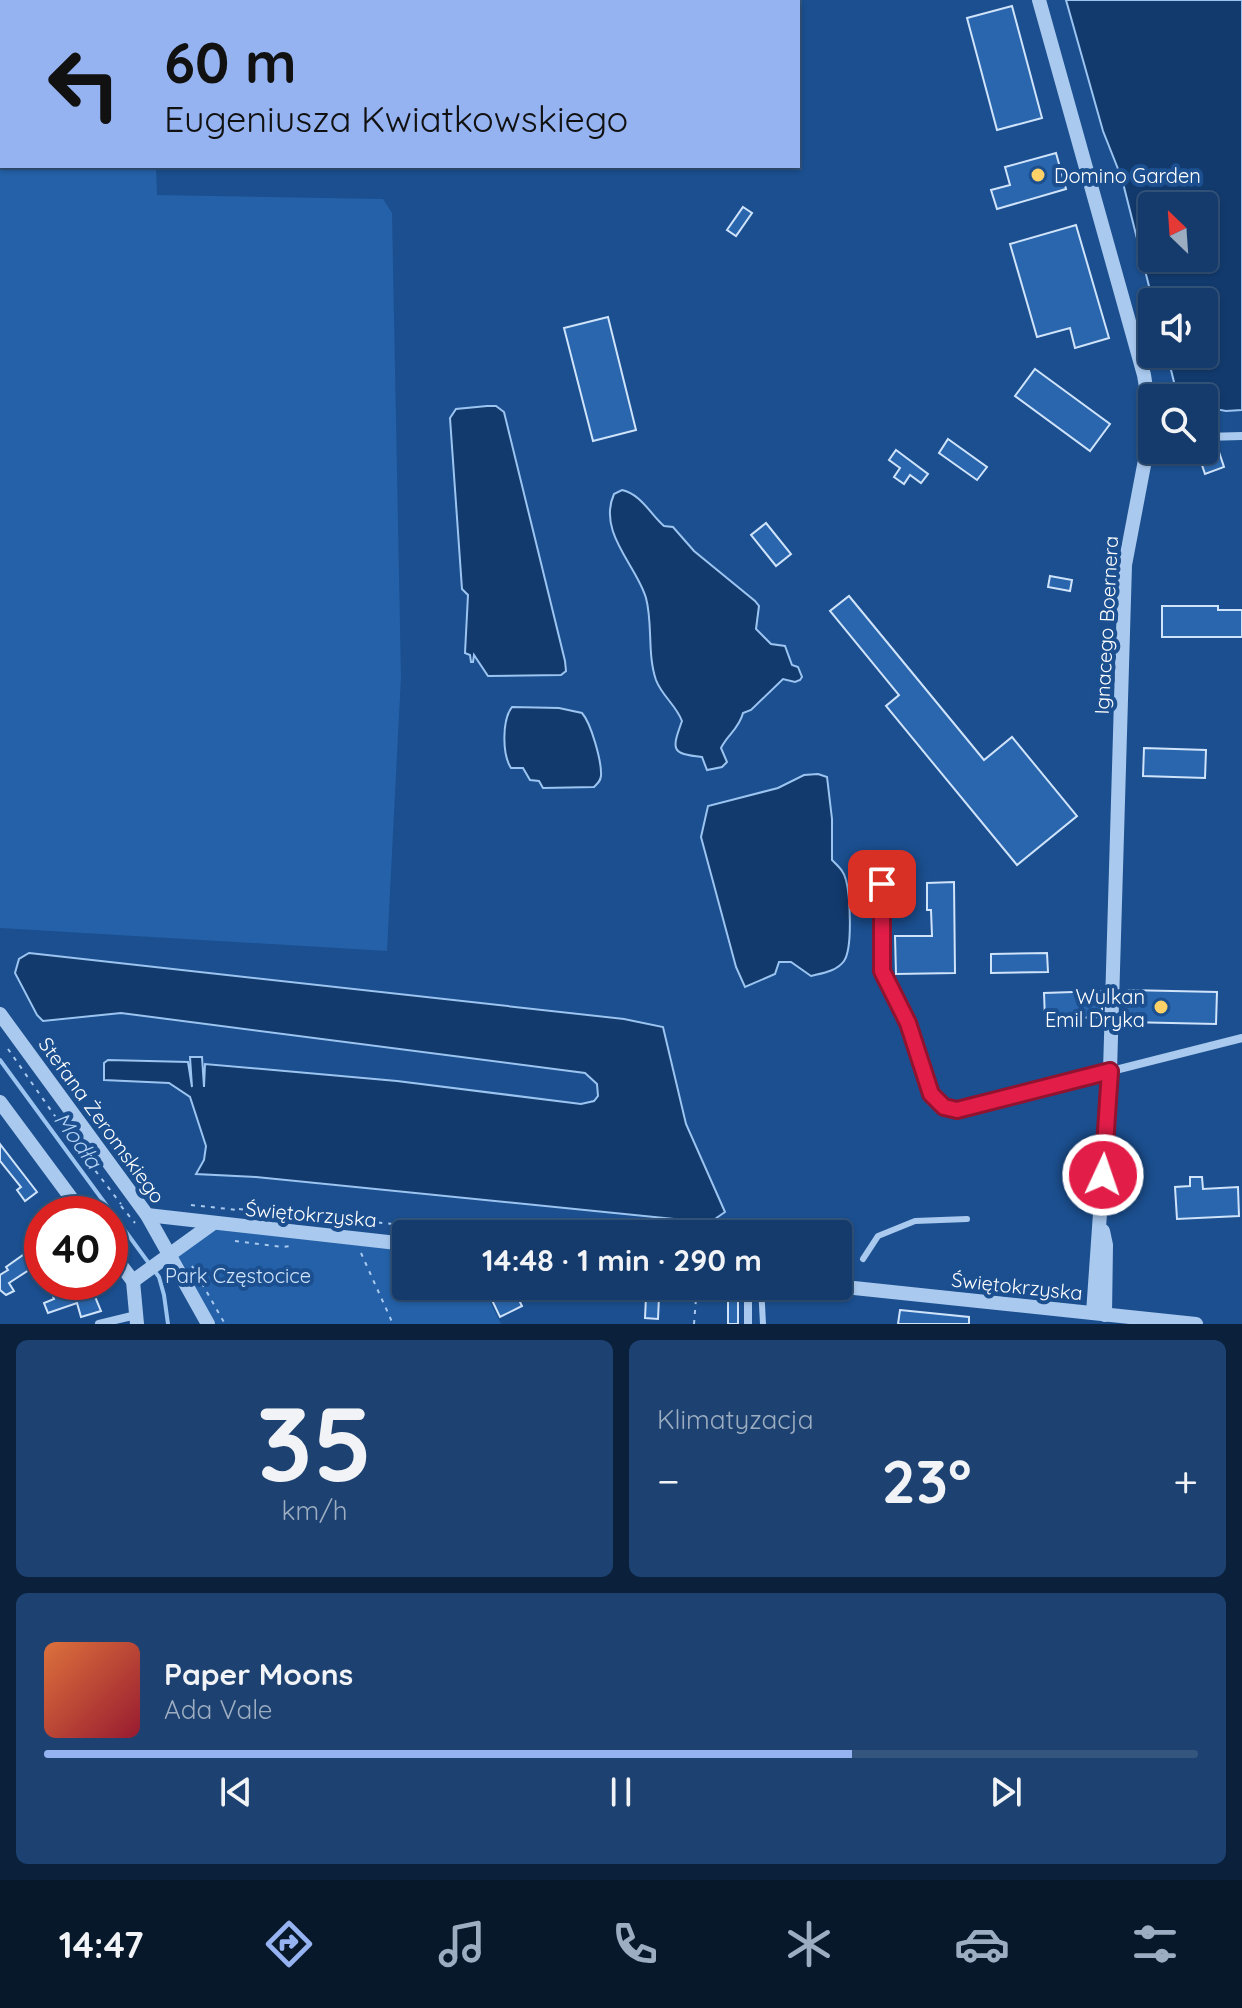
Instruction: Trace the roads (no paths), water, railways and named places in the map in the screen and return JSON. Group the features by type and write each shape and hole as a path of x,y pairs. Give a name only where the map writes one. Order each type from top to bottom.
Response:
{"street":[{"name":"Ignacego Boernera","path":"1039,0 1145,384"},
{"path":"1218,437 1242,436"},
{"name":"Ignacego Boernera","path":"1099,1314 1096,1245 1101,1219 1110,1071 1125,565 1145,464"},
{"name":"Stefana Żeromskiego","path":"0,1014 147,1215 165,1256 208,1324"},
{"path":"957,1110 1242,1038"},
{"path":"0,1102 70,1196"},
{"name":"Świętokrzyska","path":"147,1215 392,1242"},
{"path":"133,1281 212,1224"},
{"path":"99,1324 136,1320 133,1281 128,1274"},
{"name":"Świętokrzyska","path":"852,1288 1196,1324"},
{"path":"748,1300 748,1324"}],"lane":[{"path":"882,884 882,971 908,1023 931,1094 944,1107 957,1110"},
{"path":"863,1259 878,1236 915,1221 967,1219"},
{"path":"762,1300 763,1324"}],"waterway":[{"name":"Modła","path":"0,1060 159,1277 168,1324"}],"place":[{"name":"Domino Garden","path":"1038,175"},
{"name":"Wulkan Emil Dryka","path":"1161,1007"}],"park label":[{"name":"Park Częstocice","path":"238,1275"}]}
